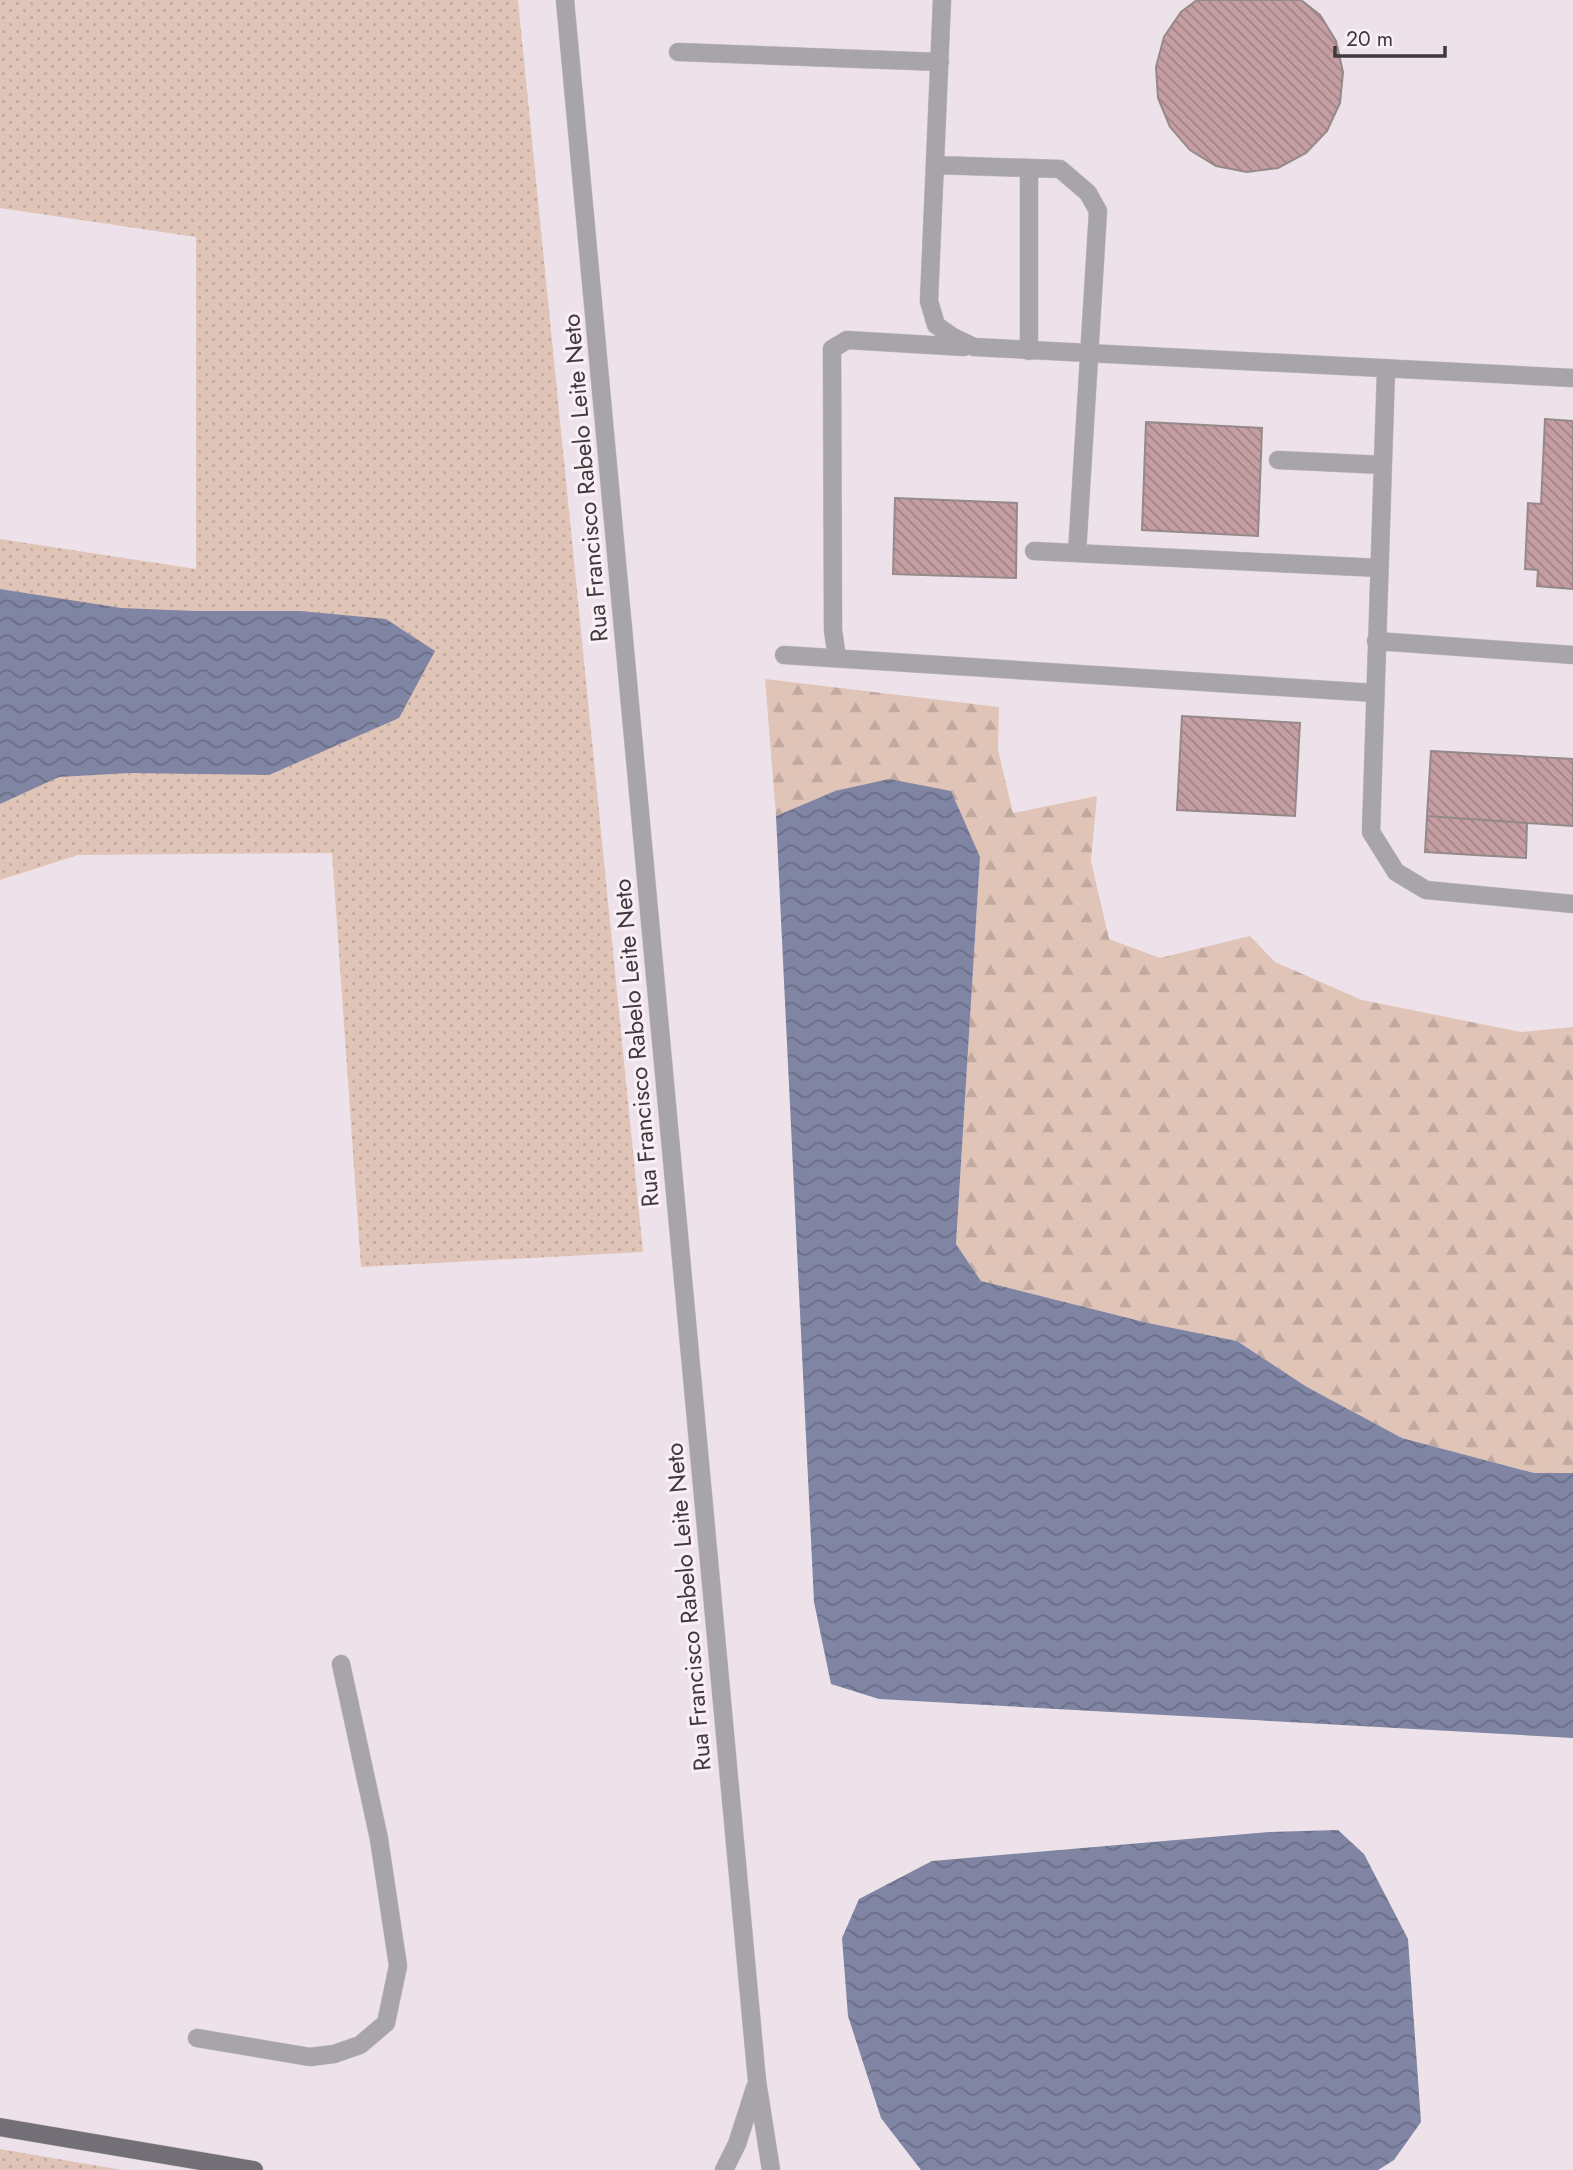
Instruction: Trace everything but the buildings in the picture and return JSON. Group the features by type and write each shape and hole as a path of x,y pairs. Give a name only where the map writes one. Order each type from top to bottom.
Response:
{"main road":[{"path":"0,2127 254,2170"}],"street":[{"name":"Rua Francisco Rabelo Leite Neto","path":"565,0 757,2081 771,2170"},
{"path":"942,0 929,300 936,325 974,348"},
{"path":"678,52 940,62"},
{"path":"935,164 1060,169 1088,193 1098,211 1077,553"},
{"path":"1029,351 1030,168"},
{"path":"837,658 833,630 832,349 847,340 1573,378"},
{"path":"1386,370 1371,832 1396,872 1426,890 1573,904"},
{"path":"1278,460 1383,465"},
{"path":"1034,551 1379,568"},
{"path":"1376,641 1573,655"},
{"path":"784,655 1375,693"},
{"path":"197,2038 310,2057 334,2054 360,2045 386,2023 398,1966 379,1839 341,1664"},
{"path":"724,2170 737,2144 757,2081"}],"green space":[{"path":"0,0 518,0 643,1252 361,1267 332,853 78,855 0,880 0,539 196,569 196,237 0,208"},
{"path":"765,679 999,707 998,750 1013,813 1097,796 1091,861 1109,939 1160,958 1250,936 1275,962 1362,1000 1521,1032 1573,1027 1573,1473 1534,1473 1402,1438 1307,1387 1237,1341 1148,1323 981,1281 956,1244 980,857 835,791 776,816"},
{"path":"0,2149 122,2170 0,2170"}],"water":[{"path":"0,589 121,608 300,611 386,619 435,651 399,718 269,775 129,773 59,777 0,804"},
{"path":"889,779 951,791 980,857 956,1244 981,1281 1148,1323 1237,1341 1307,1387 1402,1438 1534,1473 1573,1473 1573,1738 879,1699 831,1684 814,1602 776,816 835,791"},
{"path":"1338,1830 1364,1854 1408,1939 1421,2122 1394,2160 1378,2170 921,2170 881,2118 848,2016 842,1938 859,1899 932,1861 1269,1832"}]}
